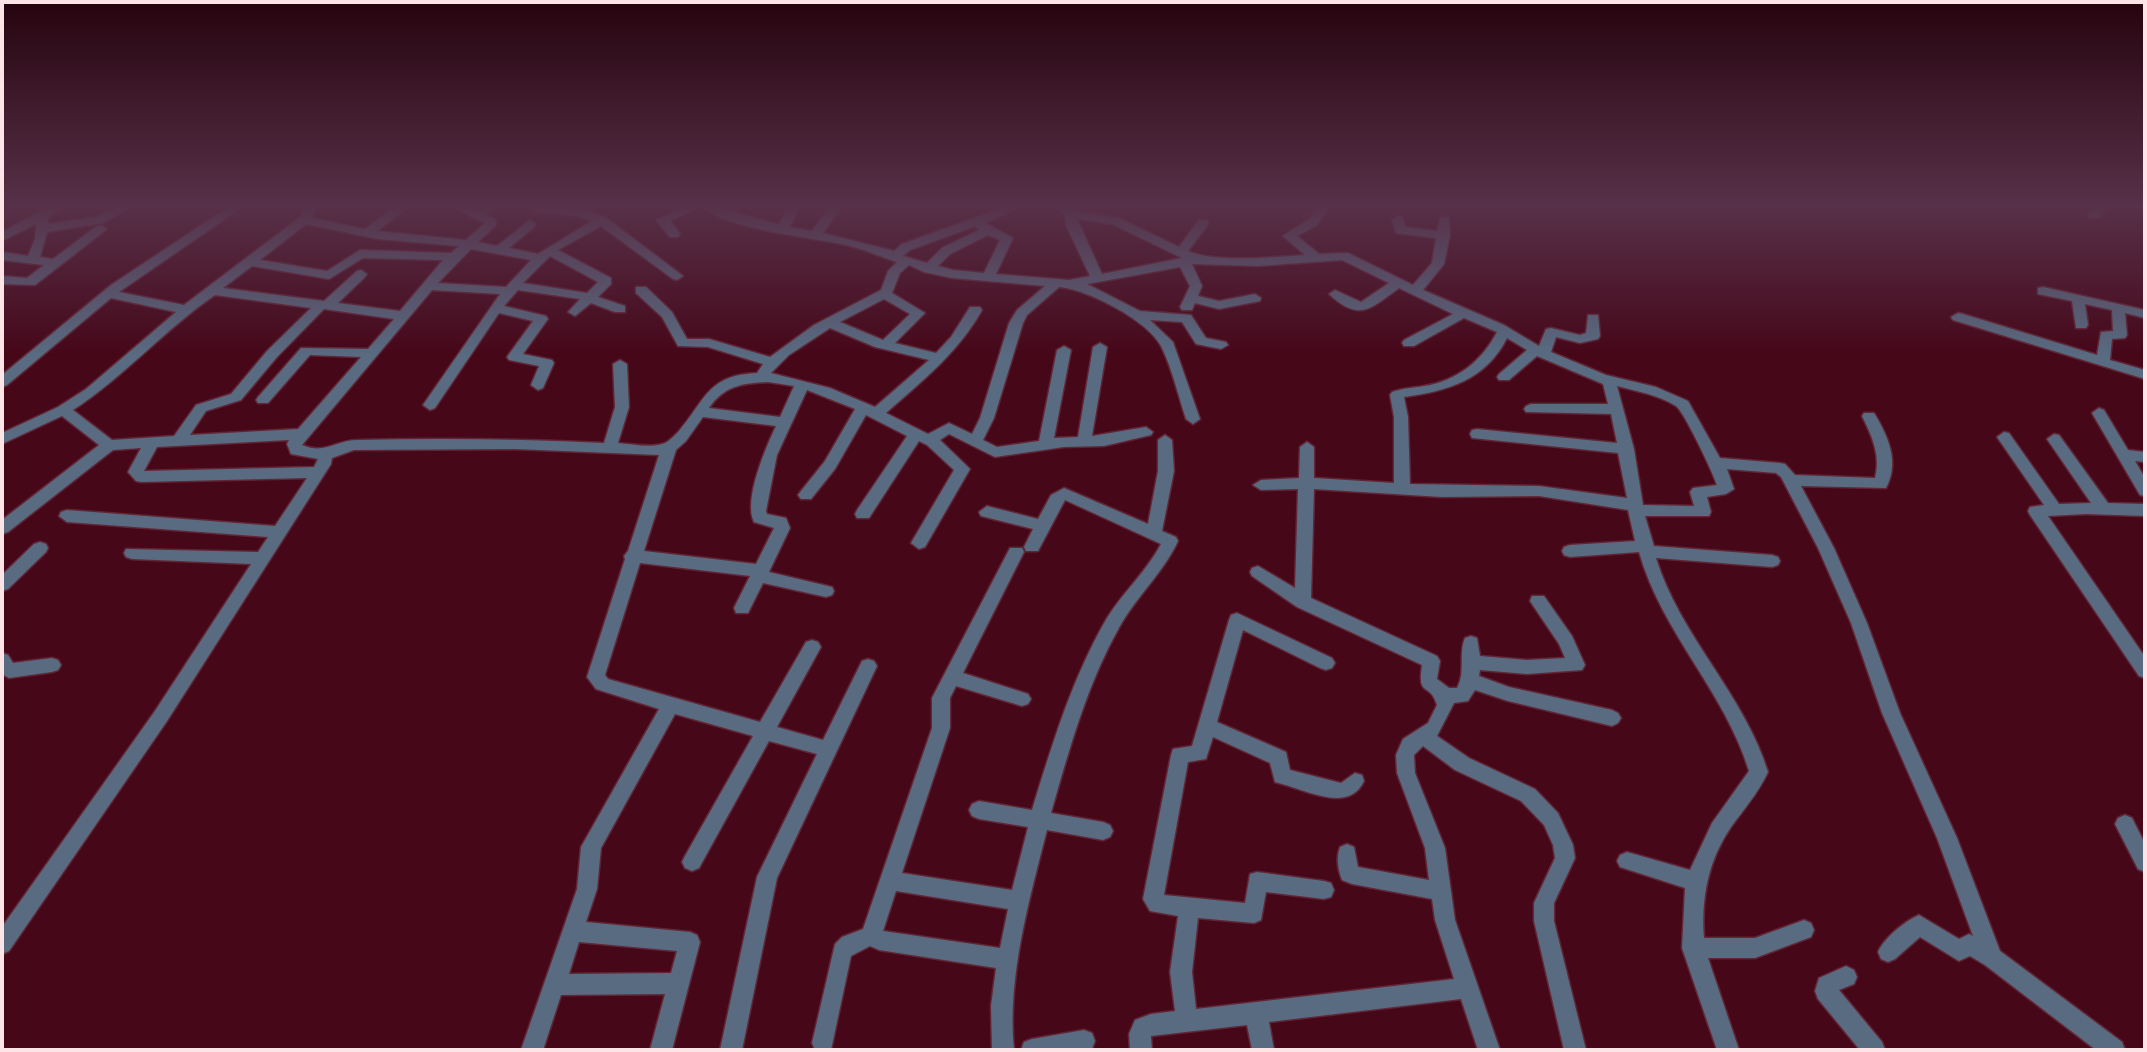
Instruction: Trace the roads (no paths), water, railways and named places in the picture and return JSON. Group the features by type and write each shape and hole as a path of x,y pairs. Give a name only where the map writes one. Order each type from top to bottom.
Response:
{"street":[{"path":"10,257 55,263"},
{"path":"2,280 30,282 63,257"},
{"path":"2,382 109,294 163,257"},
{"path":"2,439 63,410 91,392 187,310 258,257"},
{"path":"252,262 329,275 355,257"},
{"path":"453,257 301,434 293,444 296,450 324,455 353,445 515,444 653,451 669,447"},
{"path":"430,405 498,309 542,257"},
{"path":"552,257 606,281 575,312"},
{"path":"651,257 677,276"},
{"path":"894,257 928,269 1076,284 1187,258 1264,262 1305,257"},
{"path":"928,269 940,257"},
{"path":"988,276 997,257"},
{"path":"1087,257 1098,279"},
{"path":"1261,485 1307,483 1402,490 1539,491 1636,508 1703,512 1697,493 1726,489 1718,464 1683,404 1651,390 1607,379 1539,352 1504,331 1347,257"},
{"path":"1415,291 1438,264 1439,257"},
{"path":"1182,317 1196,286 1187,258"},
{"path":"762,376 770,362 857,306 884,294 889,289 899,259"},
{"path":"178,442 201,408 236,397 272,354 360,274"},
{"path":"1335,294 1360,309 1399,282"},
{"path":"975,442 987,418 1016,323 1022,313 1056,283"},
{"path":"1076,284 1112,299 1138,315 1168,346 1193,419"},
{"path":"429,286 563,290 620,309"},
{"path":"641,290 667,315 683,343 709,343 770,362"},
{"path":"215,291 405,316"},
{"path":"2043,291 2145,314"},
{"path":"109,294 187,310"},
{"path":"884,294 918,313 886,345"},
{"path":"1191,299 1219,305 1255,298"},
{"path":"2078,299 2081,325"},
{"path":"2103,362 2106,335 2120,335 2118,308"},
{"path":"498,309 541,319 514,357 547,363 538,386"},
{"path":"806,495 869,411 937,358 965,328 975,310"},
{"path":"1409,343 1464,313"},
{"path":"1138,315 1182,317 1187,319 1201,341 1221,345"},
{"path":"1958,317 2145,375"},
{"path":"1504,377 1539,352 1551,332 1580,339 1593,336 1593,318"},
{"path":"831,323 886,345 937,358"},
{"path":"1402,490 1401,417 1396,395 1441,387 1465,379 1493,351 1504,331"},
{"path":"1084,443 1100,346"},
{"path":"1046,444 1064,350"},
{"path":"263,400 306,351 372,353"},
{"path":"609,449 622,407 620,364"},
{"path":"827,749 602,684 596,677 632,556 669,447 721,387 738,379 762,376 802,385 869,411 923,437 962,469 919,543"},
{"path":"1607,379 1618,409 1646,549 1661,593 1688,645 1747,739 1759,772 1717,832 1698,882 1690,933 1692,948 1728,1050"},
{"path":"743,608 782,528 780,522 760,518 758,511 767,464 802,385"},
{"path":"1531,409 1618,409"},
{"path":"63,410 109,445"},
{"path":"701,412 785,422"},
{"path":"2099,413 2145,491"},
{"path":"1790,480 1881,484 1886,467 1884,450 1870,416"},
{"path":"863,514 923,437 949,428 995,452 1046,444 1084,443 1146,432"},
{"path":"2,528 109,445 301,434"},
{"path":"1477,434 1627,449"},
{"path":"2004,437 2054,508"},
{"path":"2054,439 2104,508"},
{"path":"1154,533 1166,471 1164,440"},
{"path":"151,444 136,472 141,477 316,472"},
{"path":"1303,602 1307,447"},
{"path":"2123,454 2145,457"},
{"path":"2,944 8,922 161,716 260,558 326,460 324,455"},
{"path":"1718,464 1780,468 1790,480 1818,531 1859,623 1891,713 1947,838 1992,958"},
{"path":"871,936 941,728 941,698 1024,550 1042,526 1056,499 1063,493 1168,539 1169,544 1113,623 1099,653 1076,711 1041,818 1020,901 999,1010 1003,1050"},
{"path":"2145,510 2054,508 2036,511 2145,671"},
{"path":"987,513 1042,526"},
{"path":"67,516 277,532"},
{"path":"2,585 40,548"},
{"path":"1570,551 1646,549 1772,561"},
{"path":"132,553 260,558"},
{"path":"632,556 760,574 826,591"},
{"path":"1258,572 1303,602 1430,660 1428,682 1443,695 1446,705 1441,718 1424,736 1410,744 1404,764 1437,857 1439,891 1467,988 1489,1050"},
{"path":"1470,671 1576,665 1566,641 1538,601"},
{"path":"1324,890 1257,881 1254,913 1157,904 1153,899 1180,755 1198,754 1237,620 1326,663"},
{"path":"1443,695 1462,696 1470,671 1471,643"},
{"path":"692,862 763,731 812,648"},
{"path":"2,660 9,671 52,665"},
{"path":"731,1050 767,877 868,666"},
{"path":"1470,671 1508,694 1612,718"},
{"path":"952,677 1022,699"},
{"path":"531,1050 587,889 591,847 671,705"},
{"path":"1206,726 1279,758 1282,776 1341,791 1348,789 1355,781"},
{"path":"1424,736 1462,764 1536,800 1560,836 1565,858 1544,902 1544,921 1575,1050"},
{"path":"979,810 1041,818 1103,831"},
{"path":"2125,824 2145,863"},
{"path":"1347,853 1349,873 1352,875 1439,891"},
{"path":"1627,861 1698,882"},
{"path":"888,880 1020,901"},
{"path":"1187,1020 1182,961 1189,908"},
{"path":"1888,952 1919,925 1958,950 1969,944 1992,958 2114,1050"},
{"path":"1692,948 1755,948 1804,930"},
{"path":"572,931 688,940 691,945 661,1050"},
{"path":"823,1044 842,951 849,944 871,936 879,940 1009,960"},
{"path":"1846,977 1826,985 1826,991 1874,1050"},
{"path":"553,985 680,983"},
{"path":"1141,1050 1140,1034 1143,1028 1187,1020 1467,988"},
{"path":"1256,1012 1263,1050"},
{"path":"1032,1050 1084,1041"}]}
